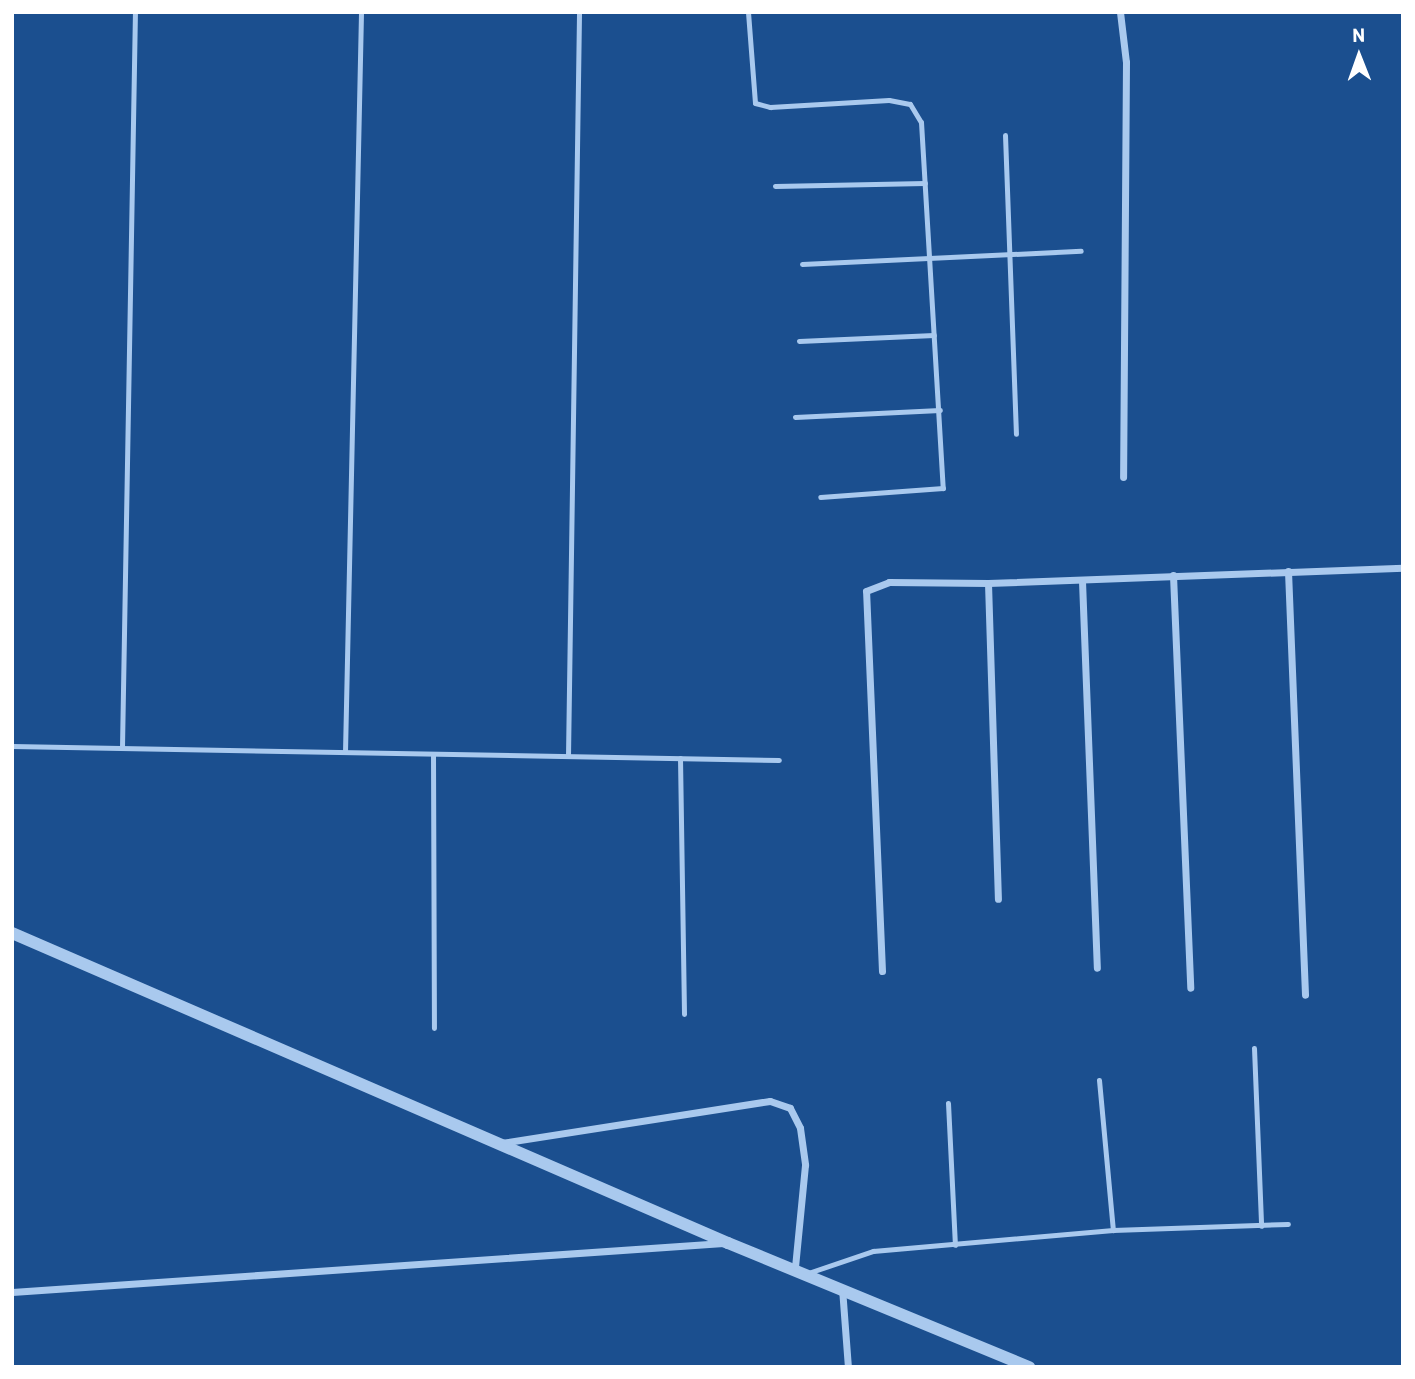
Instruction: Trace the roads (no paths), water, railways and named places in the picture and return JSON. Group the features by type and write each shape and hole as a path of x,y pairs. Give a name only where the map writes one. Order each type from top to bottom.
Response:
{"street":[{"path":"1120,12 1126,62 1123,477"},
{"path":"882,971 866,591 889,582 1082,581 1173,575 1403,568"},
{"path":"1288,571 1305,995"},
{"path":"1173,575 1191,988"},
{"path":"1082,581 1097,968"},
{"path":"988,583 998,899"},
{"path":"12,933 728,1243 795,1267 1029,1367"},
{"path":"497,1143 770,1101 790,1108 800,1128 805,1165 795,1267"},
{"path":"12,1292 728,1243"},
{"path":"842,1288 848,1367"}],"lane":[{"path":"122,747 135,12"},
{"path":"345,752 361,12"},
{"path":"568,756 579,12"},
{"path":"748,12 755,103 770,107 889,100 910,104 921,122 943,488 820,496"},
{"path":"1005,135 1016,435"},
{"path":"775,186 925,183"},
{"path":"802,264 1081,251"},
{"path":"799,341 934,335"},
{"path":"795,417 940,410"},
{"path":"12,746 779,760"},
{"path":"433,754 434,1028"},
{"path":"680,758 684,1014"},
{"path":"1254,1048 1261,1226"},
{"path":"1099,1080 1114,1230"},
{"path":"948,1103 955,1245"},
{"path":"808,1273 873,1251 1114,1230 1288,1224"}]}
